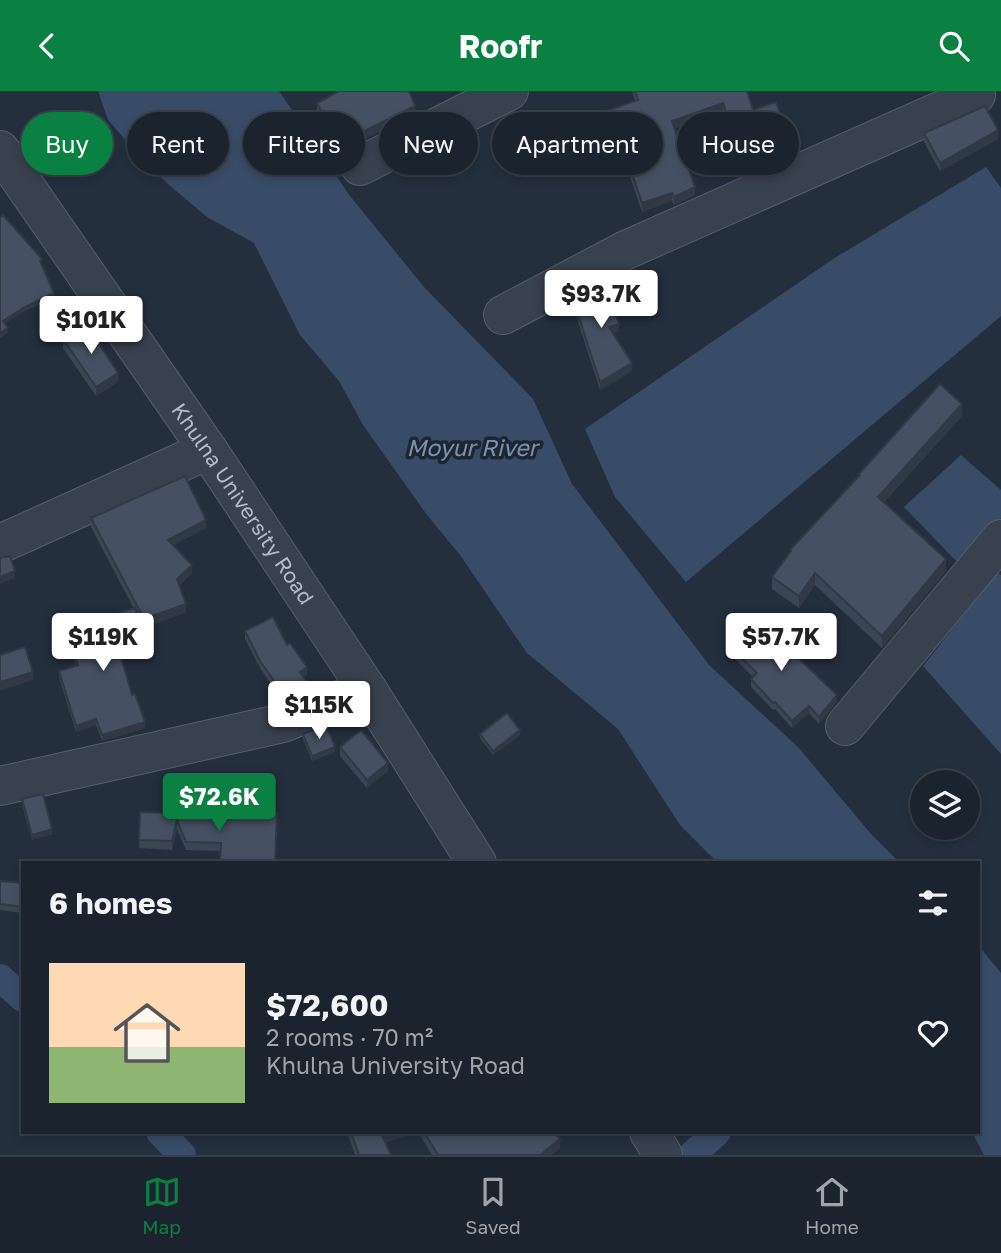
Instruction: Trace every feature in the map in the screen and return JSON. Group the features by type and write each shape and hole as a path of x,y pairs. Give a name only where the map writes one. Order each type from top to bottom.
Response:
{"street":[{"path":"365,163 509,91"},
{"path":"503,315 626,250 976,95 973,91"},
{"name":"Khulna University Road","path":"3,160 208,450 367,689 476,861"},
{"path":"0,544 208,450"},
{"path":"845,726 1001,539"},
{"path":"0,786 283,723 367,689"},
{"path":"650,1134 663,1155"}],"water":[{"name":"Moyur River","path":"98,91 279,91 293,112 243,112 243,175 336,175 424,287 533,399 572,484 709,665 798,747 871,834 898,861 716,861 680,825 618,729 527,653 460,555 427,515 363,425 339,381 300,335 254,243 207,217 159,175 229,175 229,112 127,112 127,141 113,126 113,112 105,112"},
{"path":"986,167 1001,188 1001,316 686,582 615,497 585,429 833,259"},
{"path":"961,455 1001,490 1001,518 962,567 904,507"},
{"path":"997,573 1001,575 1001,754 923,666"},
{"path":"980,947 1001,973 1001,1155 984,1155 973,1134 980,1134"}],"building":[{"path":"339,91 409,91 415,106 403,112 379,112 379,124 365,131 365,112 322,112 317,103"},
{"path":"635,91 747,91 753,110 776,102 779,112 726,112 723,103 698,112 677,112 677,119 672,121 677,135 677,175 691,175 695,187 674,197 672,193 642,203 632,175 663,175 663,112 606,111 638,100"},
{"path":"985,106 998,130 940,163 924,133"},
{"path":"3,215 42,259 40,261 54,293 3,321 8,328 0,333 0,218"},
{"path":"604,279 619,324 609,327 632,363 600,382 572,296"},
{"path":"86,324 118,373 96,387 63,339"},
{"path":"940,384 962,404 878,497 946,559 882,636 815,573 799,596 772,577 790,550"},
{"path":"185,476 206,520 168,540 192,565 177,579 186,604 144,619 91,518"},
{"path":"10,556 15,571 0,577 0,558"},
{"path":"135,608 144,637 118,646 132,695 135,694 145,722 102,735 96,719 76,726 59,671 78,665 65,630"},
{"path":"273,617 287,645 290,643 307,667 300,672 307,682 282,692 260,661 245,631"},
{"path":"752,618 782,647 784,644 837,695 819,717 809,706 792,721 751,679 757,673 727,644"},
{"path":"25,647 33,672 0,682 0,655"},
{"path":"507,713 520,730 493,751 480,734"},
{"path":"326,725 335,747 312,756 303,734"},
{"path":"361,730 388,763 367,780 340,747"},
{"path":"43,794 52,829 32,835 22,799"},
{"path":"222,811 277,813 275,861 220,861 221,843 186,842 177,820 172,841 139,840 140,812 222,815"},
{"path":"0,881 21,883 21,907 0,904"},
{"path":"352,1134 384,1134 382,1135 391,1155 359,1155"},
{"path":"425,1134 556,1134 560,1139 540,1155 438,1155"}],"waterway":[{"path":"0,978 21,996"},
{"path":"162,1134 182,1155"},
{"path":"692,1155 715,1134"}]}
